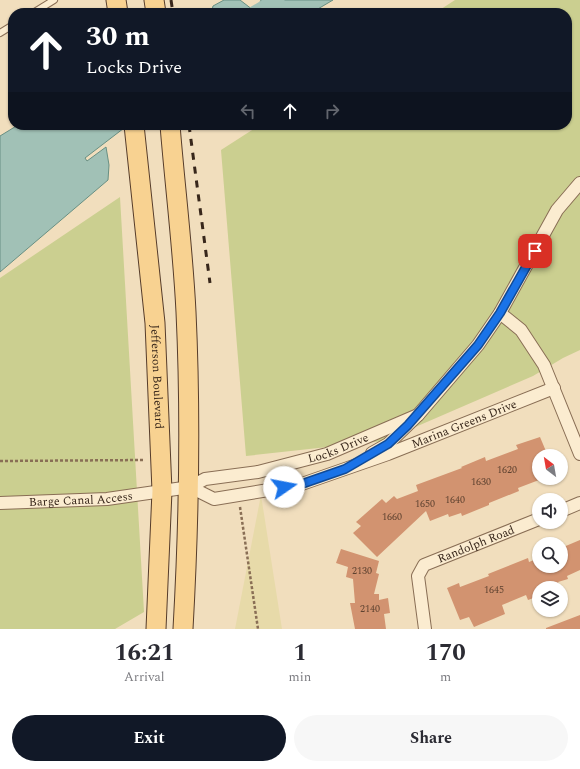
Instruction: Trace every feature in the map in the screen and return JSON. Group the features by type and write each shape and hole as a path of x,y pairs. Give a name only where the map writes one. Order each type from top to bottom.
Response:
{"main road":[{"name":"Jefferson Boulevard","path":"135,130 156,323 162,491 156,629"},
{"path":"170,130 186,311 190,487 183,629"}],"street":[{"name":"Locks Drive","path":"345,469 388,444 418,415 478,345 500,313 557,210 580,183"},
{"path":"500,313 525,335 544,365 580,454"},
{"name":"Marina Greens Drive","path":"190,487 214,499 299,485 345,469 554,388"},
{"name":"Locks Drive","path":"162,491 190,487 205,479 258,472 327,454 418,415"},
{"name":"Barge Canal Access","path":"0,503 107,499 162,491"},
{"path":"568,508 580,503"},
{"name":"Randolph Road","path":"425,629 418,576 424,566 532,522"}],"lane":[{"path":"41,8 54,0"}],"path":[{"path":"0,460 147,460 161,457"},
{"path":"238,495 258,629"}],"shaded area":[{"path":"261,495 282,629 235,629"}],"green space":[{"path":"455,0 580,0 580,350 563,358 533,376 383,441 246,456 221,150 252,130 572,130 572,8 443,8"},
{"path":"120,197 144,612 115,629 0,629 0,278"}],"water":[{"path":"224,0 240,0 250,8 212,8 213,6"},
{"path":"261,0 333,0 319,8 257,8"},
{"path":"10,130 121,130 85,158 87,161 106,147 109,165 108,180 0,272 0,136"}],"building":[{"path":"540,437 545,449 532,449 532,483 518,488 519,491 462,516 461,513 449,517 448,514 430,521 426,511 377,557 353,533 361,526 356,522 382,499 386,503 394,496 397,499 418,491 416,485 462,468 461,467 485,457 486,461 518,449 516,445"},
{"path":"580,540 580,570 567,576 568,579 561,581 532,581 532,599 528,600 526,595 502,605 505,614 474,627 469,617 460,620 447,588 459,583 460,587 489,576 488,574 528,558 529,562 532,561 532,573 568,573 568,545"},
{"path":"341,549 379,561 376,573 379,574 374,594 379,594 379,600 388,598 390,613 384,614 386,629 355,629 350,603 355,603 353,579 346,577 348,567 336,563"},
{"path":"580,615 580,629 546,629 546,628"}],"waterway":[{"path":"263,8 277,0"}],"railway":[{"path":"171,0 172,8"},
{"path":"190,130 210,283"}],"route":[{"path":"284,487 299,485 345,469 388,444 418,415 478,345 500,313 535,251"}]}
